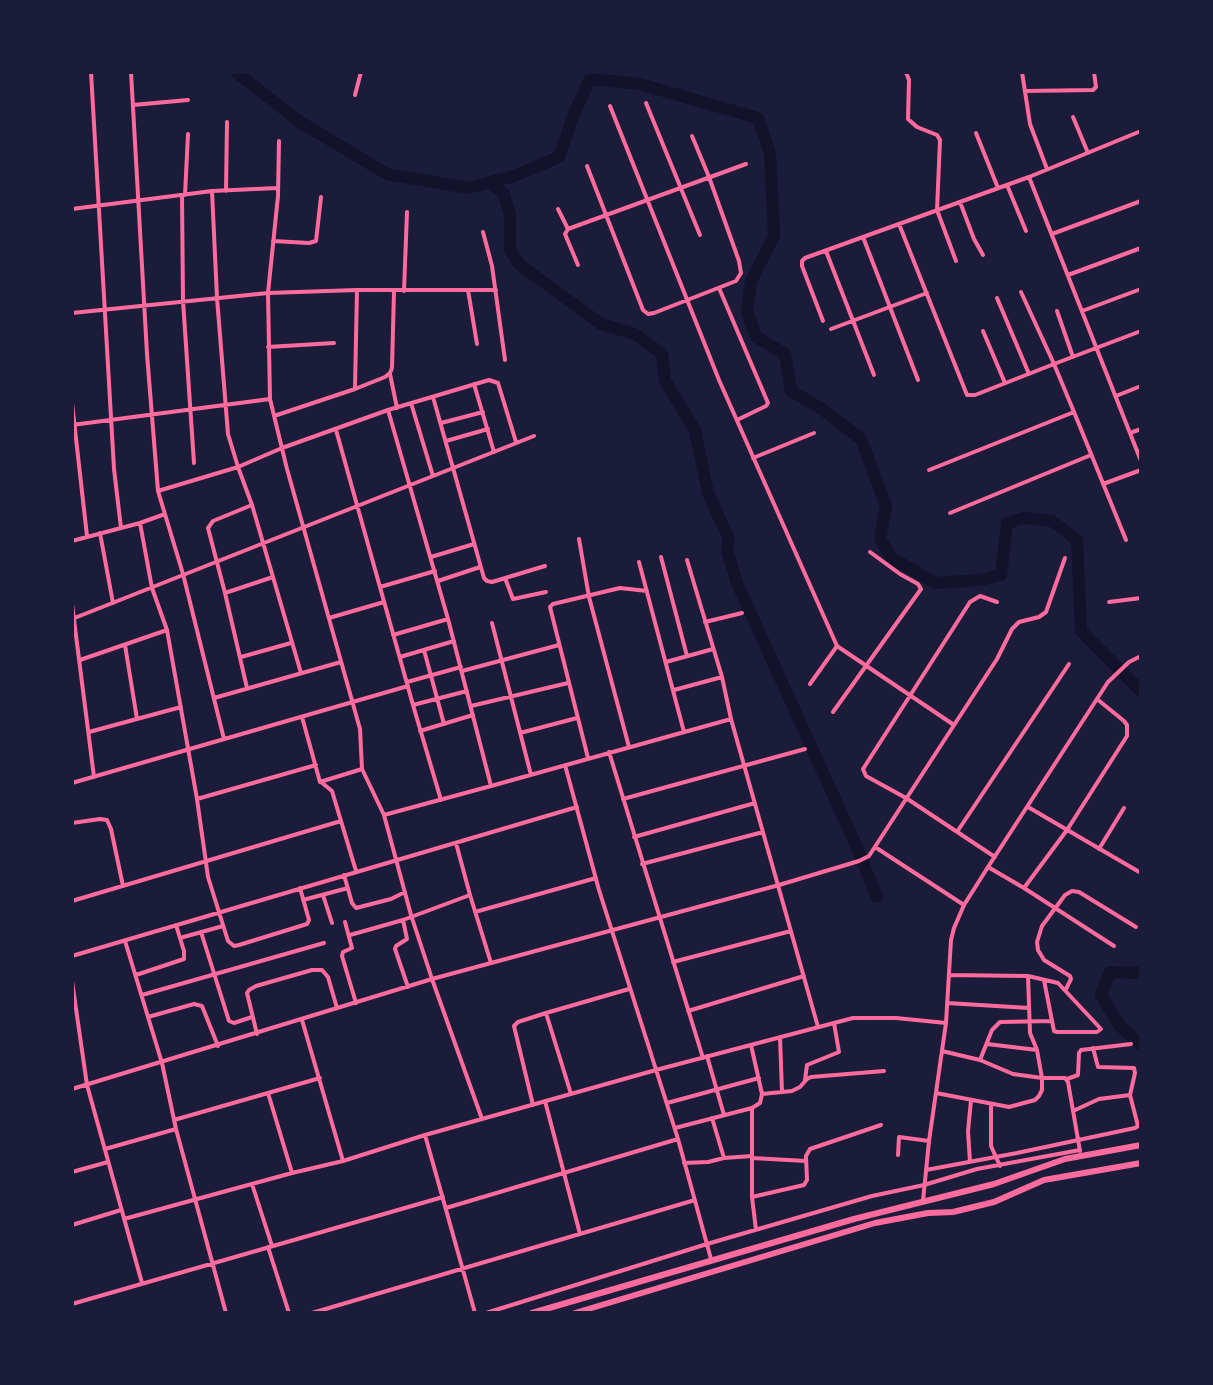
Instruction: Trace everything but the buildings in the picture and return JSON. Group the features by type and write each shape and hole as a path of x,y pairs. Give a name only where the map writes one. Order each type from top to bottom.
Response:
{"highway":[{"path":"532,1313 711,1259 994,1184 1081,1153 1141,1145"},
{"path":"575,1313 875,1223 953,1212 994,1202 1044,1180 1141,1163"}],"street":[{"path":"91,72 114,469 121,528"},
{"path":"132,72 138,200 159,491 183,574 224,739"},
{"path":"355,95 361,72"},
{"path":"906,72 909,80 908,119 917,127 937,135 940,140 937,210 956,261"},
{"path":"1022,72 1033,134 1047,169"},
{"path":"1026,91 1093,90 1096,87 1094,72"},
{"path":"133,105 188,100"},
{"path":"646,103 700,235"},
{"path":"610,106 736,420 837,646 954,725"},
{"path":"1073,117 1088,153"},
{"path":"225,191 227,122"},
{"path":"823,321 802,261 806,258 1029,177 1141,131"},
{"path":"976,133 998,188"},
{"path":"188,134 184,195 183,301 194,462"},
{"path":"587,166 646,313 654,313 736,281 741,273 710,177 692,136"},
{"path":"279,141 268,293 270,399 360,729 362,769 384,815 411,915 482,1119"},
{"path":"578,265 565,234 568,229 746,164"},
{"path":"1029,177 1141,461"},
{"path":"1007,185 1026,231"},
{"path":"72,208 212,191 277,188"},
{"path":"212,191 217,298 228,434 264,544 301,673"},
{"path":"273,241 309,243 316,241 321,197"},
{"path":"1052,234 1141,201"},
{"path":"960,202 974,239 983,255"},
{"path":"558,209 568,229"},
{"path":"404,291 407,212"},
{"path":"899,224 966,393 972,396 1141,331"},
{"path":"483,232 495,290 505,360"},
{"path":"863,237 918,380"},
{"path":"1068,275 1141,248"},
{"path":"825,251 874,375"},
{"path":"719,288 768,403 736,420"},
{"path":"1082,311 1141,288"},
{"path":"72,314 268,293 357,290 495,290"},
{"path":"355,389 357,290"},
{"path":"468,290 477,344"},
{"path":"274,417 355,389 386,377 390,373 394,291"},
{"path":"1021,292 1054,364 1126,540"},
{"path":"831,329 927,293"},
{"path":"997,298 1029,374"},
{"path":"1056,311 1073,357"},
{"path":"983,331 1005,383"},
{"path":"268,347 334,343"},
{"path":"390,373 397,408"},
{"path":"159,491 238,467 282,448 388,410 489,380 498,383 516,442"},
{"path":"474,384 494,452"},
{"path":"1116,396 1141,386"},
{"path":"433,397 480,567 487,581 492,582 545,566"},
{"path":"73,425 270,399"},
{"path":"72,403 87,536"},
{"path":"411,403 433,476"},
{"path":"388,410 435,571 491,786"},
{"path":"441,423 483,412"},
{"path":"929,470 1074,412"},
{"path":"446,441 488,429"},
{"path":"1130,433 1141,429"},
{"path":"336,430 441,800"},
{"path":"753,458 814,433"},
{"path":"73,619 534,436"},
{"path":"950,513 1091,455"},
{"path":"1103,484 1141,470"},
{"path":"247,688 225,593 208,533 209,524 252,505"},
{"path":"72,541 165,514"},
{"path":"140,523 152,588 167,630 197,799 207,877 228,941 234,946 304,925 309,920 300,888"},
{"path":"100,533 113,603"},
{"path":"579,538 589,597 629,747"},
{"path":"431,557 474,544"},
{"path":"833,712 921,589 918,584 886,565 870,552"},
{"path":"661,557 687,656"},
{"path":"72,1089 219,1046 432,979 779,885 869,856 997,659 1012,629 1019,622 1039,617 1046,612 1065,558"},
{"path":"687,560 722,677 731,719 818,1027"},
{"path":"639,562 684,732"},
{"path":"438,582 480,567"},
{"path":"380,587 435,571"},
{"path":"225,593 273,577"},
{"path":"505,578 513,599 546,592"},
{"path":"588,758 550,607 554,604 620,588 647,591"},
{"path":"994,857 906,798 866,776 863,769 973,598 984,597 997,602"},
{"path":"1108,602 1141,598"},
{"path":"329,618 384,602"},
{"path":"72,604 94,777"},
{"path":"705,622 742,613"},
{"path":"393,635 448,619"},
{"path":"492,623 531,775"},
{"path":"80,660 167,630"},
{"path":"400,657 454,641"},
{"path":"241,657 291,643"},
{"path":"125,645 137,719"},
{"path":"72,783 353,702 431,675 501,661 559,645"},
{"path":"810,684 837,646"},
{"path":"666,662 713,649"},
{"path":"424,650 444,724"},
{"path":"923,1201 946,1023 951,940 954,928 964,905 1097,699 1114,675 1141,656"},
{"path":"214,698 341,662"},
{"path":"957,832 1069,663"},
{"path":"674,690 722,677"},
{"path":"471,706 568,683"},
{"path":"413,705 467,691"},
{"path":"1024,888 1066,830 1128,736 1127,725 1124,721 1097,699"},
{"path":"89,732 181,707"},
{"path":"420,731 473,715"},
{"path":"302,717 320,782 332,791 356,871"},
{"path":"520,733 577,718"},
{"path":"384,815 731,719"},
{"path":"623,798 805,748"},
{"path":"609,753 688,1011 724,1115"},
{"path":"197,799 316,765"},
{"path":"565,765 629,989 675,1128 711,1259"},
{"path":"320,782 362,769"},
{"path":"634,837 755,803"},
{"path":"72,956 577,807"},
{"path":"1027,807 1141,873"},
{"path":"1100,849 1124,808"},
{"path":"72,823 107,820 123,886"},
{"path":"72,900 341,821"},
{"path":"642,864 763,832"},
{"path":"456,843 491,963"},
{"path":"875,847 964,905"},
{"path":"988,867 1114,946"},
{"path":"344,875 353,907 356,908 405,892"},
{"path":"475,912 596,878"},
{"path":"303,900 348,888"},
{"path":"1066,989 1071,979 1070,976 1044,960 1038,950 1042,926 1065,894 1075,891 1136,927"},
{"path":"323,895 332,923"},
{"path":"350,935 403,920 411,915 470,895"},
{"path":"403,920 407,939 395,949 408,987"},
{"path":"345,922 352,948 343,952 342,956 356,1003"},
{"path":"136,975 182,962 185,956 176,925"},
{"path":"180,938 223,926"},
{"path":"673,962 791,931"},
{"path":"201,932 229,1021 234,1023 252,1017"},
{"path":"125,941 162,1063 194,1200 226,1313"},
{"path":"142,995 324,944"},
{"path":"257,1034 247,998 249,990 317,969 322,970 328,977 338,1009"},
{"path":"949,975 1028,976 1058,983 1066,989 1101,1031 1055,1032 1044,980"},
{"path":"688,1011 804,976"},
{"path":"936,1093 1009,1107 1035,1100 1041,1093 1042,1078 1037,1050 1030,1033 1028,976"},
{"path":"72,981 87,1085 142,1283"},
{"path":"533,1105 514,1026 518,1022 629,989"},
{"path":"947,1003 1029,1008"},
{"path":"148,1017 194,1004 202,1006 219,1046"},
{"path":"546,1013 571,1094"},
{"path":"124,1219 343,1161 545,1101 853,1018 896,1018 946,1023"},
{"path":"302,1020 343,1161"},
{"path":"980,1060 992,1030 1000,1022 1052,1021"},
{"path":"805,1081 807,1065 839,1052 834,1023"},
{"path":"72,1036 80,1034"},
{"path":"780,1037 782,1092"},
{"path":"987,1044 1037,1050"},
{"path":"942,1051 980,1060 1006,1072 1042,1078 1067,1079 1078,1075 1080,1051 1086,1048 1131,1044"},
{"path":"675,1128 752,1108 760,1103 762,1094 751,1045"},
{"path":"926,1170 1137,1127 1130,1095 1136,1073 1134,1068 1098,1067 1093,1048"},
{"path":"762,1094 797,1089 811,1077 884,1071"},
{"path":"174,1120 320,1078"},
{"path":"667,1103 759,1078"},
{"path":"486,1313 707,1244 872,1196 924,1185 967,1172 1081,1153 1067,1079"},
{"path":"268,1093 292,1173"},
{"path":"1073,1111 1099,1099 1130,1095"},
{"path":"970,1162 968,1131 971,1100"},
{"path":"545,1101 580,1234"},
{"path":"991,1104 991,1141 994,1157 1000,1166"},
{"path":"752,1108 752,1197 756,1230"},
{"path":"712,1118 724,1158"},
{"path":"752,1197 804,1185 807,1180 808,1151 814,1146 881,1125"},
{"path":"105,1149 176,1129"},
{"path":"425,1135 475,1313"},
{"path":"898,1155 899,1137 929,1141"},
{"path":"446,1208 678,1139"},
{"path":"684,1163 752,1157 806,1161"},
{"path":"72,1172 108,1162"},
{"path":"252,1184 289,1313"},
{"path":"72,1304 442,1197"},
{"path":"312,1313 695,1200"},
{"path":"72,1225 121,1210"}],"waterway":[{"path":"236,72 300,122 387,174 468,188 514,176 559,157 574,114 590,79 640,84 758,118 770,153 774,236 751,281 747,311 756,337 785,354 791,391 822,409 861,439 886,506 880,539 892,558 935,583 981,580 1001,575 1007,523 1024,518 1052,521 1077,540 1081,631 1141,691"},
{"path":"489,182 504,194 510,215 510,250 520,265 601,324 635,334 662,354 665,381 695,430 708,493 729,539 727,550 737,583 855,843 877,897"},
{"path":"1141,973 1110,972 1101,995 1120,1026 1141,1045"}]}
